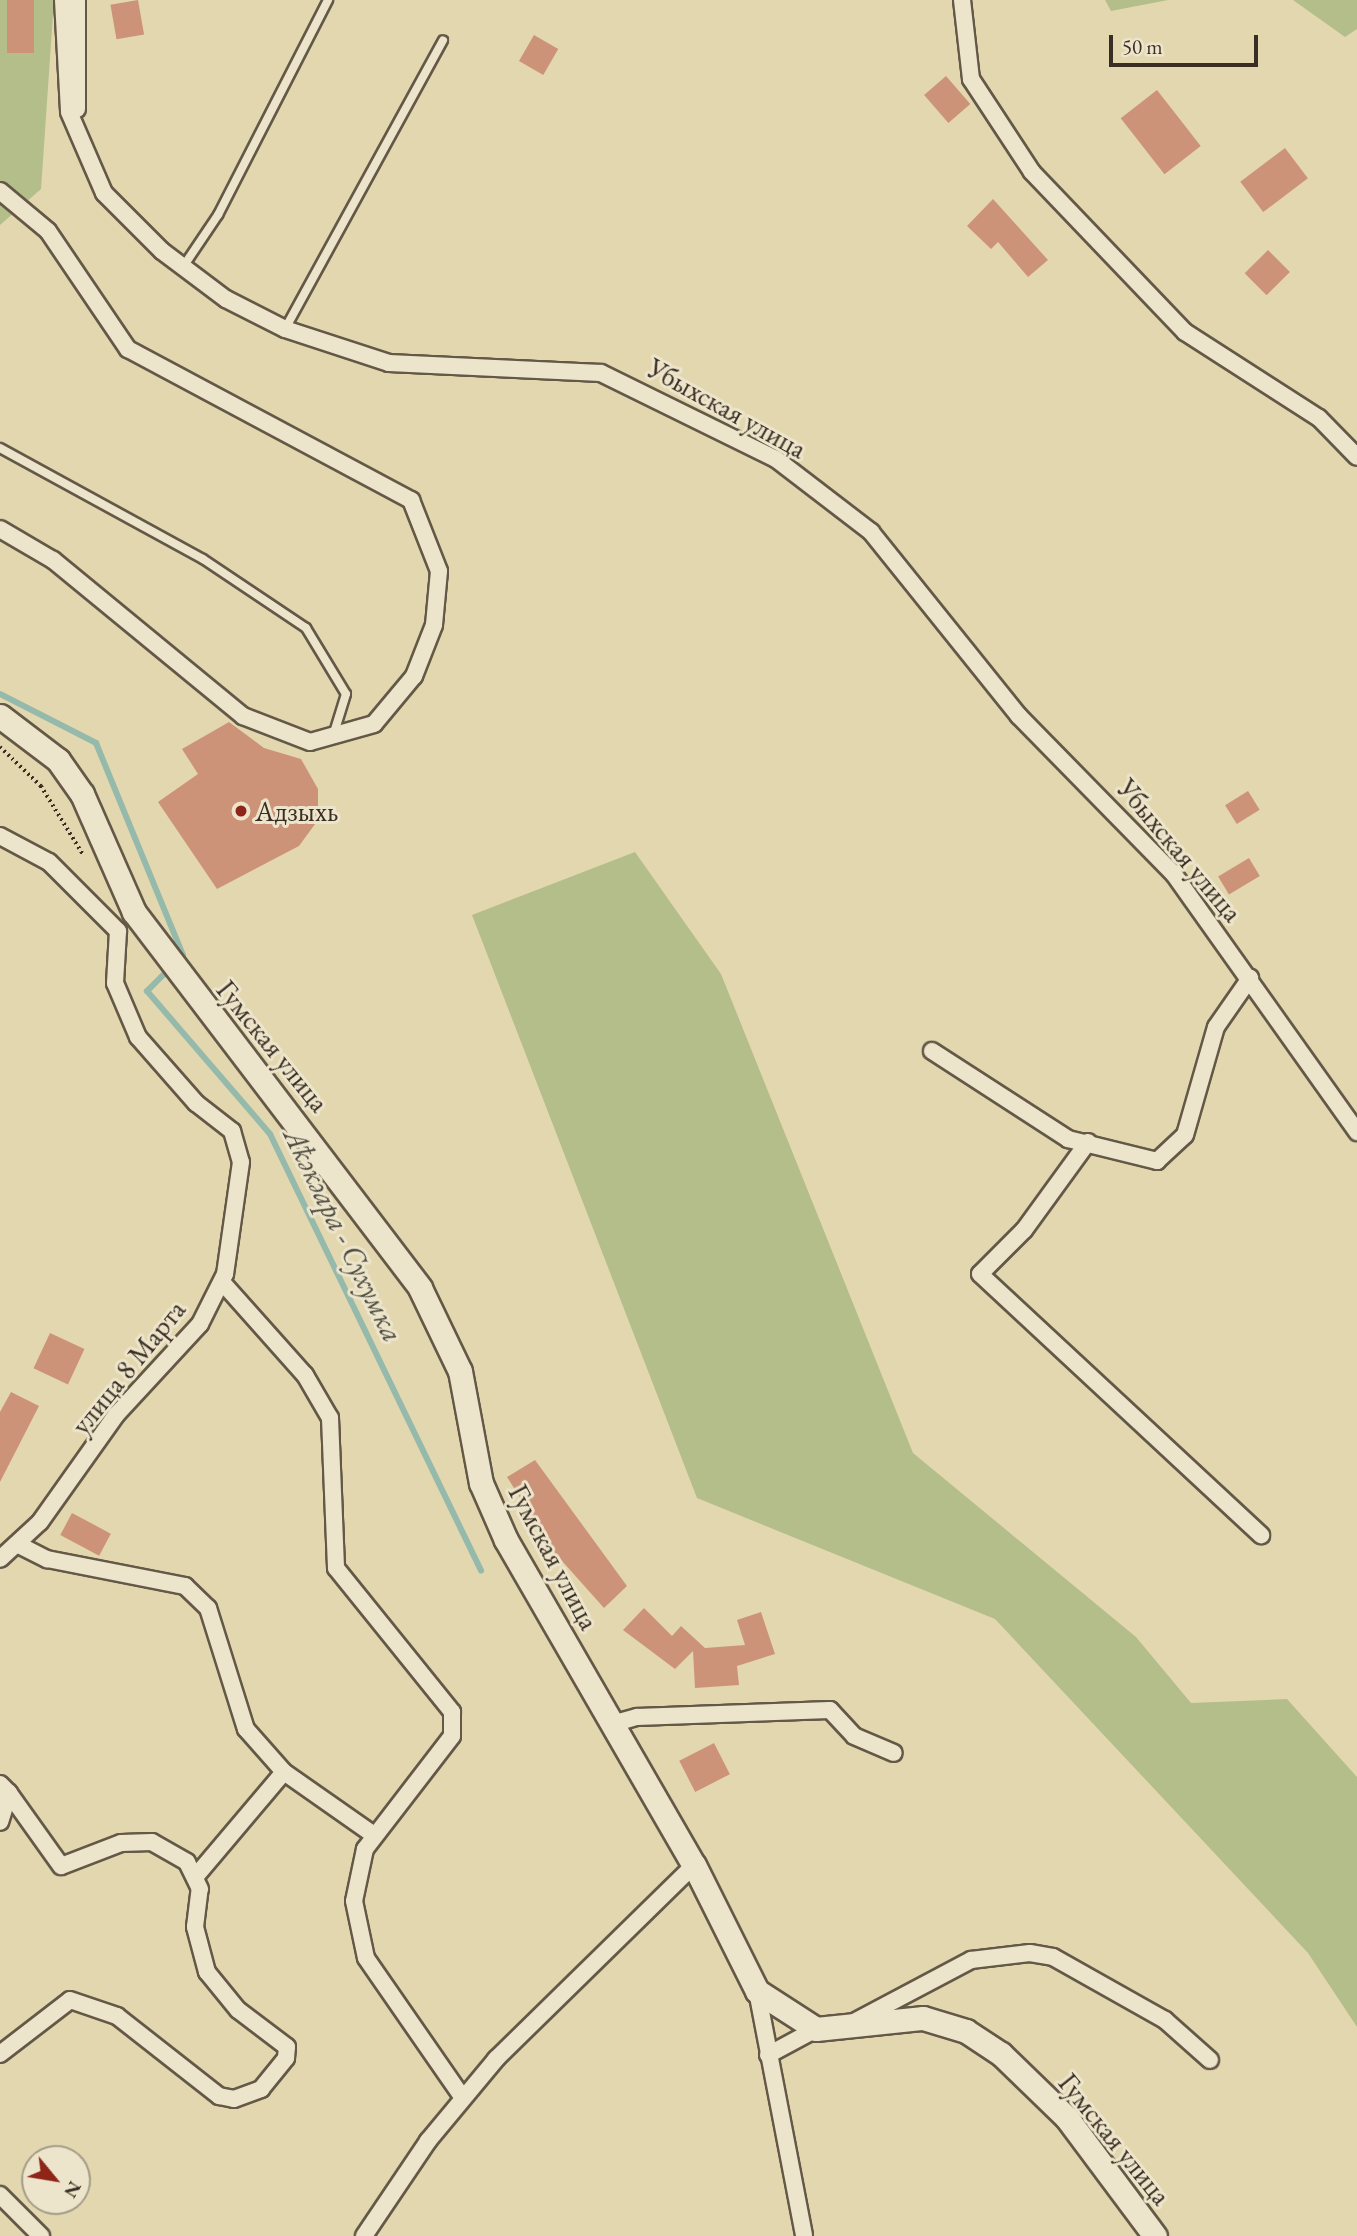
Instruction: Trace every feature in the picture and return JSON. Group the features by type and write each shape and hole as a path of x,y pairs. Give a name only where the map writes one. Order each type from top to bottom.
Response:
{"street":[{"path":"63,0 69,112 76,133"},
{"name":"Убыхская улица","path":"77,0 76,133 104,193 183,267 226,299 285,329 389,363 601,373 776,459 871,532 1019,716 1128,820 1251,978 1357,1132"},
{"path":"962,0 971,79 1032,172 1185,332 1319,418 1357,457"},
{"path":"0,191 48,232 128,349 411,500 439,570 435,625 414,676 374,724 310,742 243,716 53,560 0,529"},
{"name":"Гумская улица","path":"0,716 58,760 82,794 134,912 419,1288 460,1371 481,1483 506,1540 694,1865 757,1991"},
{"name":"улица 8 Марта","path":"0,836 49,862 91,901 118,931 115,983 138,1037 239,1144 222,1282 184,1345 116,1415 63,1495 0,1559"},
{"path":"932,1051 1068,1139 1157,1161 1172,1152 1185,1135 1216,1027 1251,978"},
{"path":"1088,1142 1031,1221 980,1274 1261,1535"},
{"path":"222,1282 305,1374 330,1418 336,1568 452,1712 452,1736 374,1835 356,1873 354,1901 366,1958 463,2098"},
{"path":"17,1544 47,1559 172,1580 198,1596 208,1608 246,1728 285,1772 374,1835"},
{"path":"612,1724 637,1717 830,1710 854,1736 894,1753"},
{"path":"196,1876 285,1772"},
{"path":"0,2054 56,2007 84,2001 117,2016 219,2096 234,2099 261,2090 286,2059 287,2047 238,2010 207,1972 195,1927 196,1876 187,1862 152,1842 121,1843 61,1866 4,1789"},
{"path":"0,1822 4,1789"},
{"path":"363,2236 463,2098 694,1865"},
{"path":"852,2023 971,1960 1030,1953 1053,1957 1165,2020 1210,2060"},
{"path":"757,1991 816,2029 768,2055"},
{"path":"757,1991 804,2236"},
{"name":"Гумская улица","path":"816,2029 852,2023 923,2018 966,2031 1001,2054 1067,2118 1155,2236"},
{"path":"0,2195 41,2236"}],"lane":[{"path":"183,267 218,215 328,0"},
{"path":"285,329 443,40"},
{"path":"0,447 203,559 306,628 346,694 333,736"}],"green space":[{"path":"0,0 54,0 41,189 0,225"},
{"path":"1105,0 1168,0 1111,11"},
{"path":"1293,0 1357,0 1357,29 1345,37"},
{"path":"635,852 721,974 913,1453 1136,1637 1191,1703 1287,1699 1357,1777 1357,2027 1308,1953 995,1619 697,1498 472,915"}],"building":[{"path":"7,0 34,0 34,53 7,53"},
{"path":"138,0 144,34 117,39 110,5"},
{"path":"534,35 558,49 543,75 519,61"},
{"path":"946,76 970,104 948,123 924,95"},
{"path":"1157,90 1201,146 1164,174 1121,118"},
{"path":"1285,148 1308,178 1263,212 1240,182"},
{"path":"993,199 1048,260 1028,277 998,242 991,249 967,226"},
{"path":"1268,250 1290,272 1267,295 1245,273"},
{"name":"Адзыхь","path":"229,722 264,748 301,759 318,789 318,820 299,846 217,889 158,802 198,774 182,749"},
{"path":"1248,791 1260,810 1237,824 1225,805"},
{"path":"1249,858 1260,876 1229,895 1218,877"},
{"path":"50,1333 84,1349 68,1384 34,1368"},
{"path":"11,1392 39,1406 0,1482 0,1412"},
{"path":"535,1460 627,1586 604,1608 554,1552 507,1477"},
{"path":"72,1513 111,1534 99,1556 60,1535"},
{"path":"644,1608 672,1636 681,1626 705,1648 745,1645 737,1620 761,1612 775,1654 737,1666 739,1685 695,1688 693,1651 675,1669 623,1630"},
{"path":"714,1743 730,1774 695,1792 679,1761"}],"waterway":[{"name":"Аҟәкәара - Сухумка","path":"0,694 96,743 183,955 147,991 270,1134 481,1571"}],"place":[{"name":"Адзыхь","path":"241,811"}]}
